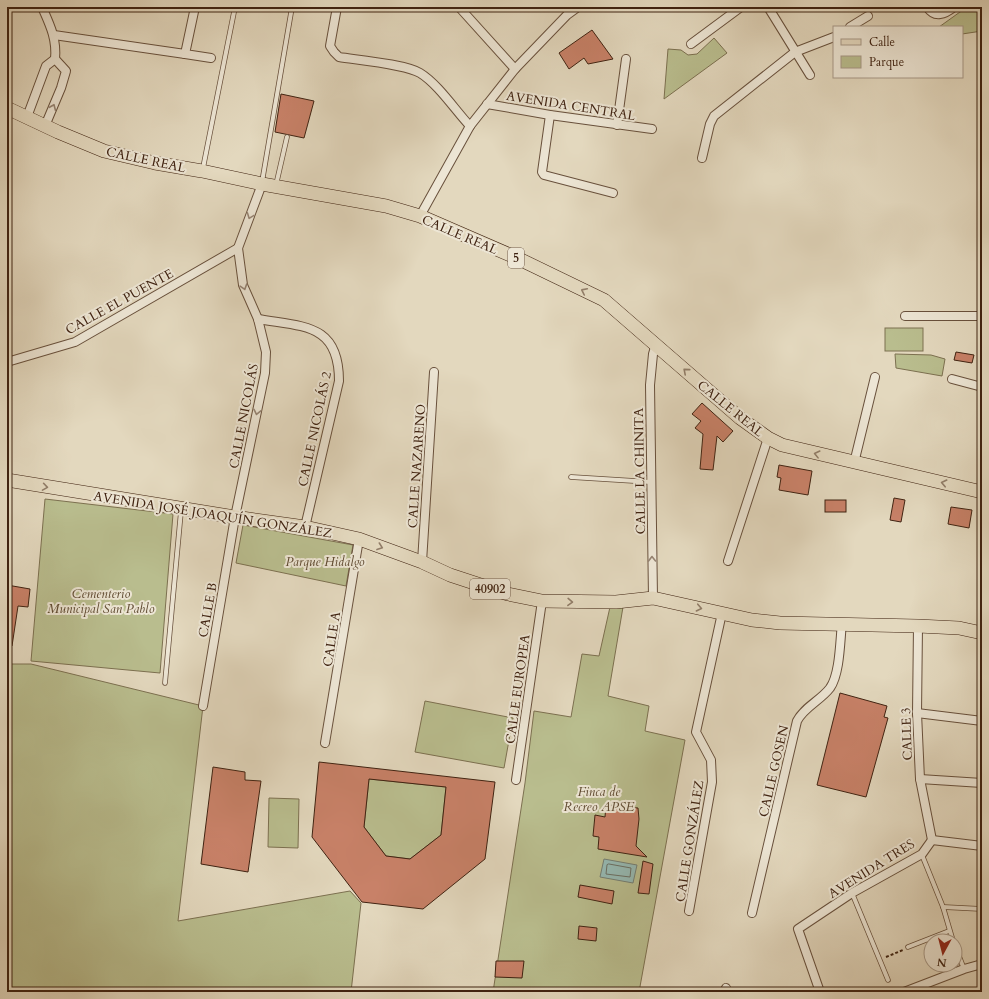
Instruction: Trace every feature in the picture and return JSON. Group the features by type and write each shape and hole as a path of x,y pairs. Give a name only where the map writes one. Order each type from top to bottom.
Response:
{"main road":[{"name":"CALLE REAL","path":"7,108 104,151 155,164 202,170 262,184 386,206 420,216 517,258 604,300 740,418 768,438 782,445 982,492"},
{"name":"AVENIDA JOSÉ JOAQUÍN GONZÁLEZ","path":"7,480 235,518 305,526 359,539 422,562 450,575 508,594 542,601 616,602 653,598 752,620 780,623 842,623 918,626 958,628 982,633"}],"street":[{"path":"42,7 54,35 56,47 55,59 66,71 61,88 45,126"},
{"path":"184,54 195,7"},
{"path":"337,7 330,46 339,57 407,68 418,72 428,79 470,126"},
{"path":"459,7 515,69"},
{"path":"420,216 470,126 515,69 567,11 578,7"},
{"path":"691,44 741,7"},
{"path":"768,7 810,75"},
{"path":"928,9 939,15 944,14 954,7"},
{"path":"852,26 868,16"},
{"path":"54,35 211,58"},
{"path":"702,158 710,124 714,116 795,52 833,37"},
{"path":"27,117 46,66 55,59"},
{"path":"617,125 626,59"},
{"name":"AVENIDA CENTRAL","path":"487,104 550,116 652,129"},
{"path":"550,116 542,172 546,177 613,193"},
{"name":"CALLE NICOLÁS","path":"235,518 265,373 266,352 258,319 244,285 239,267 238,248 262,184"},
{"name":"CALLE EL PUENTE","path":"7,362 75,342 238,248"},
{"path":"905,316 982,316"},
{"name":"CALLE NICOLÁS 2","path":"258,319 306,328 322,334 330,340 339,368 339,381 305,526"},
{"name":"CALLE LA CHINITA","path":"653,598 650,385 653,354 656,344"},
{"name":"CALLE NAZARENO","path":"422,562 434,372"},
{"path":"854,463 875,377"},
{"path":"952,379 982,387"},
{"path":"728,562 768,438"},
{"name":"CALLE B","path":"203,706 235,518"},
{"name":"CALLE A","path":"325,743 359,539"},
{"name":"CALLE EUROPEA","path":"516,780 542,601"},
{"name":"CALLE GONZÁLEZ","path":"689,911 712,782 711,760 696,732 722,613"},
{"name":"CALLE GOSEN","path":"752,913 797,721 801,712 830,688 835,677 842,623"},
{"name":"CALLE 3","path":"918,626 917,713 920,779 932,840"},
{"path":"917,713 982,721"},
{"path":"920,779 982,783"},
{"name":"AVENIDA TRES","path":"820,992 798,929 852,894 922,854 932,840 982,846"},
{"path":"904,992 964,968 982,964"}],"lane":[{"path":"202,170 235,7"},
{"path":"262,184 292,7"},
{"path":"276,186 287,137"},
{"path":"571,477 651,482"},
{"path":"165,683 181,509"},
{"path":"908,947 949,931 943,907 922,854"},
{"path":"852,894 888,980"},
{"path":"943,907 982,909"}],"path":[{"path":"880,960 908,947"}],"green space":[{"path":"967,7 982,7 982,31 963,34 963,26 940,26"},
{"path":"714,38 727,53 664,99 668,49 681,50 688,55 697,54"},
{"path":"885,328 923,328 923,351 885,351"},
{"path":"895,354 931,355 945,359 942,376 896,368"},
{"name":"Cementerio Municipal San Pablo","path":"45,499 173,514 160,673 31,661"},
{"name":"Parque Hidalgo","path":"243,525 353,545 346,586 236,563"},
{"name":"Finca de Recreo APSE","path":"610,607 623,607 608,696 649,706 645,731 685,740 639,992 493,992 525,783 534,711 571,717 582,654 599,656"},
{"path":"7,664 31,664 203,706 178,921 350,891 361,903 351,992 7,992"},
{"path":"425,701 513,718 504,768 415,752"},
{"path":"369,779 446,787 441,835 410,859 386,856 364,827"},
{"path":"269,798 299,799 298,848 268,847"}],"water":[{"path":"604,859 637,865 633,883 600,877"}],"building":[{"path":"592,30 613,59 588,64 584,58 569,69 559,53"},
{"path":"281,94 314,101 304,138 275,132"},
{"path":"956,352 974,355 972,363 954,360"},
{"path":"702,403 733,431 723,442 717,436 713,470 700,469 703,434 695,428 701,421 692,414"},
{"path":"779,465 812,471 808,495 779,490 781,478 777,477"},
{"path":"894,498 905,500 901,522 890,520"},
{"path":"825,500 846,500 846,512 825,512"},
{"path":"951,507 972,510 969,528 948,524"},
{"path":"7,585 30,589 28,607 18,606 12,646 7,646"},
{"path":"840,693 887,706 884,717 888,718 866,797 817,785"},
{"path":"319,762 495,782 485,859 423,909 362,902 312,837","holes":["369,779 446,787 441,835 410,859 386,856 364,827"]},
{"path":"213,767 245,772 245,780 261,781 248,872 201,864"},
{"path":"606,805 638,808 639,819 636,846 647,857 598,849 599,837 593,836 595,815 605,817"},
{"path":"643,861 653,864 649,894 638,893"},
{"path":"580,885 614,891 612,904 578,897"},
{"path":"579,926 597,928 596,941 578,939"},
{"path":"496,961 524,961 522,978 495,977"}]}
